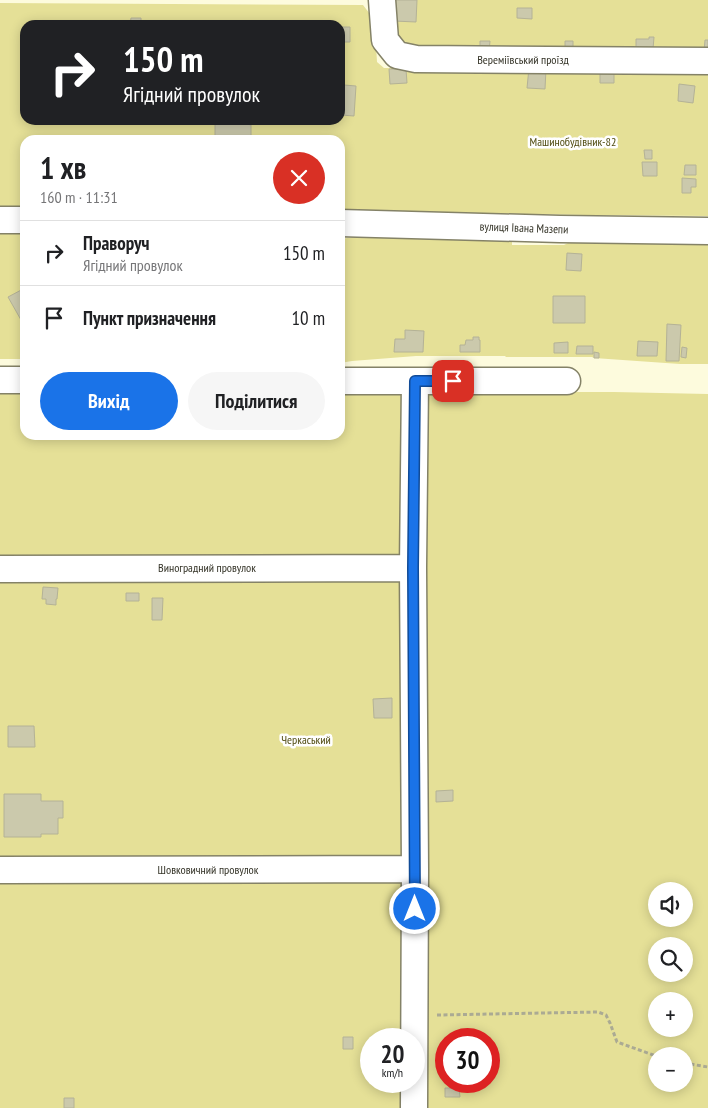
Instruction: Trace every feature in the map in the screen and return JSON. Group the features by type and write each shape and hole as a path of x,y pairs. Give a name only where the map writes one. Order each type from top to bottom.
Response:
{"street":[{"name":"Вереміївський проїзд","path":"382,0 385,40 397,55 416,59 708,61"},
{"path":"0,220 20,220"},
{"name":"вулиця Івана Мазепи","path":"345,223 708,231"},
{"path":"0,380 20,380"},
{"path":"345,381 567,381"},
{"path":"415,381 413,568 415,1028"},
{"name":"Виноградний провулок","path":"0,569 413,568"},
{"name":"Шовковичний провулок","path":"0,870 415,870"},
{"path":"414,1093 414,1108"}],"path":[{"path":"415,1028 425,1015 598,1012 606,1015 617,1042 648,1053"},
{"path":"693,1065 708,1067"}],"green space":[{"path":"392,0 708,0 708,54 414,53 395,39"},
{"name":"Машинобудівник-82","path":"0,3 363,5 373,18 377,62 384,68 708,68 708,216 345,211 345,135 20,135 20,207 0,207"},
{"path":"0,232 20,232 20,359 0,359"},
{"path":"345,238 512,240 512,245 564,245 572,241 708,244 708,364 680,364 592,357 505,356 416,356 345,362"},
{"name":"Черкаський","path":"0,391 20,391 20,440 345,440 345,392 708,394 708,1108 0,1108"}],"building":[{"path":"395,0 417,0 416,22 394,21"},
{"path":"517,8 532,8 532,19 517,18"},
{"path":"131,18 141,18 141,20 131,20"},
{"path":"345,27 350,27 350,42 345,42"},
{"path":"649,37 654,37 653,49 636,49 636,39 649,39"},
{"path":"705,40 708,40 708,52 704,51"},
{"path":"480,41 490,41 489,52 480,52"},
{"path":"565,41 573,41 573,51 565,52"},
{"path":"600,67 614,67 614,83 600,83"},
{"path":"529,68 546,69 545,89 527,88"},
{"path":"389,69 406,69 407,83 390,84"},
{"path":"679,84 695,86 693,103 678,101"},
{"path":"345,85 356,86 354,116 345,115"},
{"path":"215,125 251,125 251,135 215,135"},
{"path":"644,150 652,150 652,159 645,159"},
{"path":"642,162 657,162 657,176 643,176"},
{"path":"685,165 696,165 696,175 684,175"},
{"path":"682,178 696,179 696,187 691,187 691,193 682,193"},
{"path":"567,253 582,254 581,271 566,270"},
{"path":"20,291 20,318 8,297"},
{"path":"553,296 585,296 585,323 553,323"},
{"path":"667,324 681,325 679,361 666,361"},
{"path":"405,330 424,331 423,352 394,352 395,339 405,339"},
{"path":"473,337 479,337 480,352 460,352 460,345 465,345 466,340 473,340"},
{"path":"638,341 658,342 657,356 637,356"},
{"path":"568,342 568,353 554,353 554,343"},
{"path":"577,346 593,346 593,354 576,354"},
{"path":"682,347 687,348 686,358 681,357"},
{"path":"594,352 599,353 599,358 594,358"},
{"path":"43,587 58,588 56,605 46,604 46,599 42,599"},
{"path":"126,593 139,593 139,601 126,601"},
{"path":"152,598 163,598 162,620 152,620"},
{"path":"392,698 392,718 374,718 373,699"},
{"path":"8,726 34,726 35,747 8,747"},
{"path":"453,790 453,801 436,802 436,791"},
{"path":"4,794 41,794 41,801 63,801 63,818 58,818 58,834 41,834 41,837 4,837"},
{"path":"343,1037 353,1037 353,1049 343,1049"},
{"path":"445,1093 460,1093 460,1097 445,1097"},
{"path":"64,1098 74,1098 74,1108 64,1108"}],"route":[{"path":"415,909 413,568 415,381 453,381"}]}
